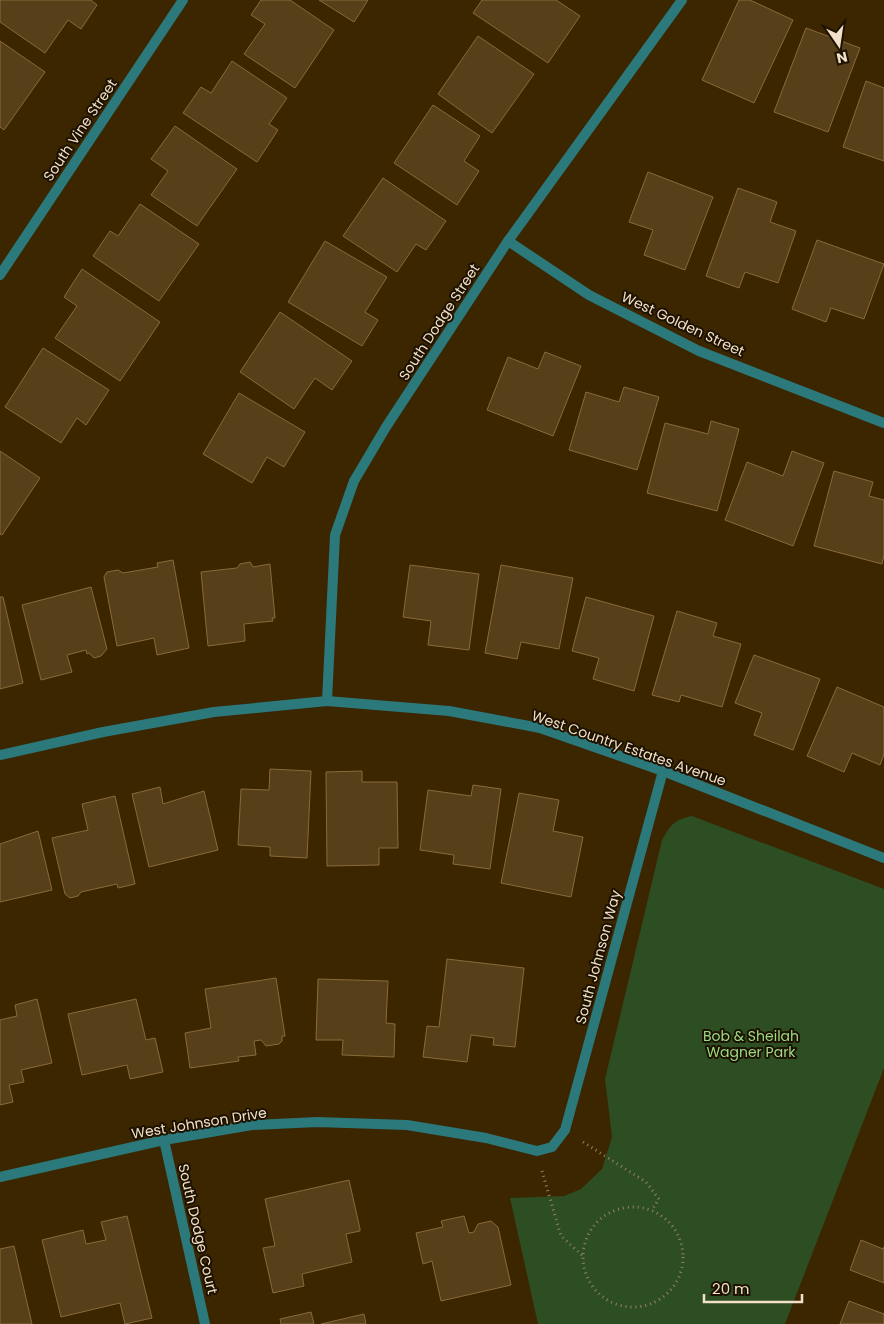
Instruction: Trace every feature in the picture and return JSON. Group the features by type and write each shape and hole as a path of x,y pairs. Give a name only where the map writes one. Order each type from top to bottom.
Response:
{"street":[{"name":"South Vine Street","path":"0,275 183,0"},
{"name":"South Dodge Street","path":"327,701 335,536 354,481 386,427 508,241 682,0"},
{"name":"West Golden Street","path":"508,241 589,295 699,351 884,423"},
{"name":"West Country Estates Avenue","path":"0,756 103,732 214,712 327,701 448,711 540,728 663,771 884,858"},
{"name":"South Johnson Way","path":"552,1147 565,1130 663,771"},
{"name":"West Johnson Drive","path":"0,1177 164,1140 252,1125 326,1122 407,1125 486,1138 537,1151 552,1147"},
{"name":"South Dodge Court","path":"164,1140 206,1324"}],"path":[{"path":"565,1130 646,1182 660,1199 652,1210"},
{"path":"537,1151 548,1199 561,1236 583,1256"},
{"path":"636,1206 652,1210 666,1219 676,1231 682,1246 683,1262 679,1277 670,1291 658,1300 642,1306 627,1306 612,1302 600,1295 590,1283 584,1270 583,1256 586,1239 594,1225 606,1215 620,1208 636,1206"}],"green space":[{"name":"Bob & Sheilah Wagner Park","path":"692,816 884,889 884,1068 785,1324 538,1324 510,1198 564,1196 581,1189 602,1169 612,1137 605,1079 662,840 674,824 681,819"}],"building":[{"path":"0,0 91,0 97,5 81,29 68,20 45,53 0,22"},
{"path":"261,0 290,0 334,30 295,88 244,54 265,24 251,15"},
{"path":"319,0 368,0 354,22"},
{"path":"482,0 556,0 580,16 548,63 473,13"},
{"path":"739,0 750,0 793,20 754,103 702,80"},
{"path":"806,28 860,48 828,132 774,112"},
{"path":"478,36 534,74 492,133 438,94"},
{"path":"0,41 45,72 4,130 0,127"},
{"path":"232,61 287,98 269,124 278,130 257,162 183,113 201,87 211,93"},
{"path":"866,81 884,88 884,161 843,147"},
{"path":"433,105 480,136 464,161 479,171 457,205 394,163"},
{"path":"175,126 237,169 197,226 151,195 168,171 151,159"},
{"path":"648,172 713,197 685,270 644,255 653,230 629,222"},
{"path":"383,178 446,221 426,250 416,244 397,272 343,236"},
{"path":"738,188 777,202 770,222 796,231 778,283 745,272 739,288 706,276"},
{"path":"140,204 199,244 159,301 93,256 110,231 118,236"},
{"path":"817,240 884,264 864,319 831,308 826,322 792,309"},
{"path":"325,241 387,277 365,312 378,320 362,346 288,302"},
{"path":"82,269 160,322 120,381 55,338 77,306 64,297"},
{"path":"280,312 352,361 332,390 315,378 294,409 240,372"},
{"path":"43,348 109,390 86,425 77,418 61,443 5,407"},
{"path":"545,352 581,366 553,436 487,410 508,357 538,369"},
{"path":"624,387 659,397 637,470 569,450 586,392 619,402"},
{"path":"239,393 305,432 284,467 267,457 252,483 203,454"},
{"path":"711,421 739,429 717,511 647,493 665,423 708,434"},
{"path":"0,451 40,478 2,535 0,534"},
{"path":"792,451 824,463 793,546 725,520 747,462 783,476"},
{"path":"834,471 873,482 869,496 884,500 884,555 882,564 814,546"},
{"path":"173,560 189,648 157,655 154,638 117,646 104,577 107,572 118,570 123,573 158,567 157,563"},
{"path":"250,562 253,567 270,564 275,618 272,618 273,621 244,624 245,641 208,646 201,572 237,568 240,564"},
{"path":"410,565 479,574 469,650 428,645 431,621 403,617"},
{"path":"501,565 573,578 559,649 521,642 517,659 485,653"},
{"path":"91,587 107,649 101,656 94,658 89,653 87,654 86,650 67,655 72,672 41,680 22,605"},
{"path":"0,597 3,597 23,683 0,689"},
{"path":"586,597 654,616 634,691 593,679 599,658 572,651"},
{"path":"677,611 717,623 713,636 741,644 722,707 681,695 679,702 652,695"},
{"path":"754,655 820,679 793,750 754,735 762,713 735,703"},
{"path":"837,687 884,707 884,754 880,765 852,753 844,772 807,756"},
{"path":"270,769 311,771 307,858 270,856 270,847 238,845 241,789 269,790"},
{"path":"362,771 362,782 397,782 398,848 379,848 379,865 327,866 326,772"},
{"path":"473,785 501,789 490,869 453,864 454,855 420,850 428,790 471,796"},
{"path":"160,787 163,804 204,791 218,850 149,867 132,794"},
{"path":"519,793 559,800 553,831 583,837 571,897 501,883"},
{"path":"115,796 135,884 118,888 117,884 81,892 78,896 70,898 65,894 52,838 88,830 82,804"},
{"path":"38,831 52,890 0,902 0,844"},
{"path":"447,959 524,968 515,1047 493,1045 494,1038 471,1035 467,1062 423,1057 427,1026 439,1027"},
{"path":"276,978 285,1036 282,1036 282,1041 279,1044 266,1046 261,1040 254,1041 256,1055 238,1057 239,1061 190,1068 185,1033 211,1028 205,989"},
{"path":"318,979 388,981 386,1023 395,1024 394,1057 342,1055 343,1040 316,1040"},
{"path":"37,999 52,1063 21,1070 24,1082 9,1085 13,1102 0,1105 0,1020 17,1016 15,1005"},
{"path":"136,999 146,1040 155,1038 163,1072 130,1079 127,1065 82,1075 68,1014"},
{"path":"349,1180 360,1229 360,1231 346,1234 352,1262 302,1274 304,1286 273,1293 263,1248 275,1246 265,1199"},
{"path":"127,1216 152,1318 125,1324 120,1303 61,1317 42,1240 83,1230 86,1244 106,1240 101,1222"},
{"path":"464,1216 469,1233 474,1232 478,1224 491,1221 498,1227 511,1285 441,1301 432,1261 423,1264 416,1233 443,1227 441,1221"},
{"path":"861,1240 883,1249 884,1247 884,1283 850,1270"},
{"path":"14,1246 32,1324 0,1324 0,1249"},
{"path":"849,1301 884,1314 884,1324 840,1324"},
{"path":"311,1312 314,1324 281,1324 280,1319"},
{"path":"364,1314 366,1324 321,1324"}]}
